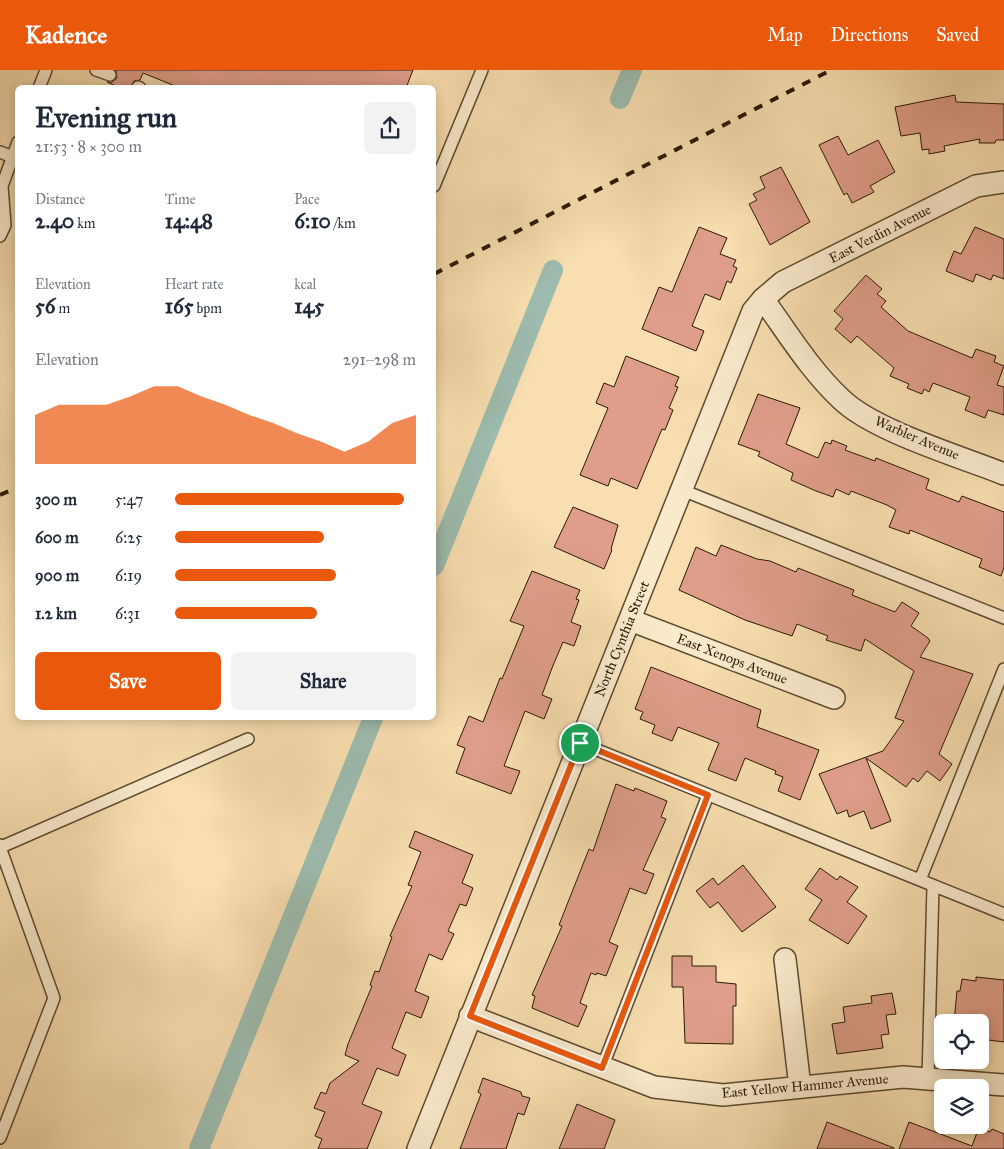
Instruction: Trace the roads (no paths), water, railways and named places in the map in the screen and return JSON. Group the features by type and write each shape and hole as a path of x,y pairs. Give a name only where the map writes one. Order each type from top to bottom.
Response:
{"street":[{"name":"East Verdin Avenue","path":"762,299 783,282 976,186 1004,182"},
{"name":"Warbler Avenue","path":"762,299 818,374 841,399 863,415 888,428 1004,474"},
{"name":"North Cynthia Street","path":"418,1149 747,324 753,311 762,299"},
{"name":"East Xenops Avenue","path":"630,620 834,698"},
{"path":"785,958 800,1087"},
{"name":"East Yellow Hammer Avenue","path":"470,1016 654,1087 723,1095 903,1077 1004,1085"}],"lane":[{"path":"40,85 46,70"},
{"path":"96,70 110,76"},
{"path":"436,181 482,70"},
{"path":"0,152 15,158 2,186 5,225 0,236"},
{"path":"682,490 1004,618"},
{"path":"920,880 1004,669"},
{"path":"0,1138 54,998 0,846 248,739"},
{"path":"580,743 1004,914"},
{"path":"602,1068 708,795"},
{"path":"928,1079 933,886"}],"waterway":[{"path":"620,99 632,70"},
{"path":"436,561 553,270"},
{"path":"199,1149 372,720"}],"railway":[{"path":"436,273 831,70"},
{"path":"0,495 15,488"}]}
